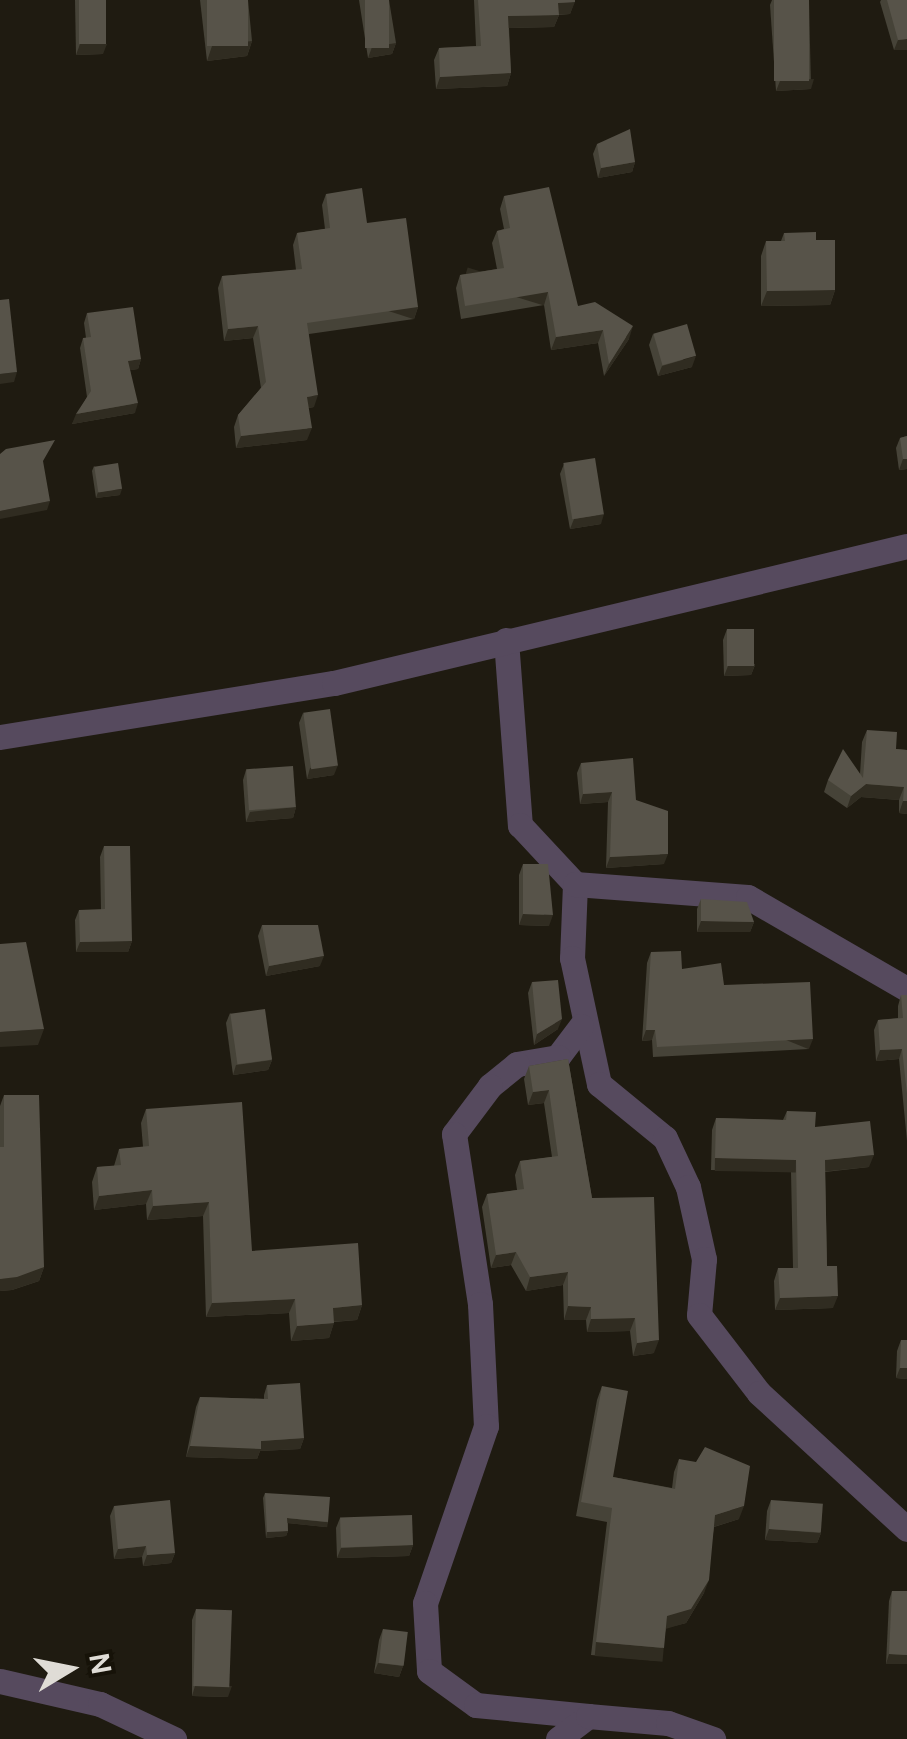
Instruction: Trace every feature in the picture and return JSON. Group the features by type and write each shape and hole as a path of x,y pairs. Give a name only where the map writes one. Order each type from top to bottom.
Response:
{"street":[{"path":"0,737 334,683 907,546"},
{"path":"506,640 520,826 575,884 581,1026 599,1084 665,1138 688,1187 704,1258 699,1315 758,1393 907,1529"},
{"path":"575,884 748,897 907,989"},
{"path":"581,1026 558,1057 517,1064 490,1086 454,1134 480,1304 486,1426 425,1603 429,1671 476,1705 668,1723 711,1739"},
{"path":"0,1681 100,1704 174,1739"},
{"path":"558,1739 588,1716"}],"building":[{"path":"79,0 106,0 106,44 79,44"},
{"path":"207,0 248,0 248,46 207,46"},
{"path":"365,0 389,0 389,48 365,48"},
{"path":"478,0 575,2 558,3 559,15 508,16 511,73 440,77 439,48 481,46"},
{"path":"774,0 809,0 809,81 774,81"},
{"path":"887,0 907,0 907,39 898,40"},
{"path":"630,129 635,162 601,168 597,144"},
{"path":"549,187 578,306 595,302 633,326 609,364 603,330 556,337 548,292 465,306 460,275 504,268 497,231 510,228 504,196"},
{"path":"362,188 367,223 406,218 418,307 307,323 318,395 307,397 312,428 241,436 238,415 266,382 258,326 228,329 222,276 302,269 297,233 330,228 326,194"},
{"path":"816,232 816,240 835,240 835,290 767,291 766,241 785,241 784,233"},
{"path":"9,299 17,372 0,374 0,300"},
{"path":"133,307 141,359 128,361 138,403 76,414 91,391 83,338 91,337 87,313"},
{"path":"687,324 696,356 662,365 653,334"},
{"path":"907,436 907,459 903,459 900,438"},
{"path":"55,440 43,461 50,501 0,511 0,454 6,449"},
{"path":"595,458 604,514 572,519 563,463"},
{"path":"118,463 122,489 98,492 94,467"},
{"path":"727,629 754,629 754,666 727,666"},
{"path":"330,709 338,765 311,769 303,713"},
{"path":"867,730 897,732 896,749 907,750 907,801 903,801 904,787 866,784 851,796 828,780 843,749 863,778"},
{"path":"633,758 636,800 668,811 668,854 610,857 612,792 583,794 581,763"},
{"path":"293,766 296,807 249,810 246,769"},
{"path":"104,846 130,846 132,941 80,942 79,910 105,909"},
{"path":"523,864 548,864 553,915 523,914"},
{"path":"701,899 747,902 754,922 701,921"},
{"path":"262,925 318,925 324,956 269,966"},
{"path":"26,942 44,1029 0,1032 0,944"},
{"path":"681,951 682,969 721,963 724,985 810,982 813,1039 657,1047 655,1030 646,1030 651,952"},
{"path":"558,980 562,1019 537,1034 532,982"},
{"path":"901,995 907,995 907,1094 902,1049 880,1050 878,1020 903,1018"},
{"path":"265,1009 272,1060 237,1064 230,1014"},
{"path":"568,1059 592,1198 654,1197 659,1340 637,1343 635,1318 591,1319 591,1307 568,1306 568,1272 530,1277 516,1252 496,1255 487,1194 524,1189 520,1161 558,1156 549,1090 533,1092 529,1066"},
{"path":"4,1095 39,1095 44,1267 0,1279 0,1147 4,1147"},
{"path":"242,1102 252,1251 358,1243 362,1305 333,1308 334,1323 297,1326 295,1299 212,1303 209,1202 153,1206 152,1190 99,1196 97,1167 121,1165 119,1149 149,1146 146,1109"},
{"path":"787,1111 816,1112 815,1127 870,1121 874,1155 825,1160 827,1266 837,1266 838,1296 780,1298 778,1268 798,1268 796,1160 715,1158 716,1118 786,1120"},
{"path":"901,1340 907,1340 907,1368 900,1368"},
{"path":"300,1383 304,1438 261,1441 261,1449 190,1446 200,1397 268,1399 267,1385"},
{"path":"602,1386 628,1391 613,1477 675,1489 679,1459 696,1462 705,1447 750,1466 744,1506 715,1515 709,1580 691,1609 667,1616 664,1648 596,1642 612,1508 581,1502"},
{"path":"265,1493 330,1497 328,1522 287,1518 288,1531 267,1532"},
{"path":"170,1500 175,1553 147,1555 146,1546 118,1549 114,1506"},
{"path":"771,1500 823,1504 821,1533 769,1529"},
{"path":"412,1515 413,1545 341,1547 340,1518"},
{"path":"892,1591 907,1591 907,1655 889,1654"},
{"path":"196,1609 232,1610 229,1687 193,1686"},
{"path":"383,1629 408,1632 404,1666 379,1663"}]}
